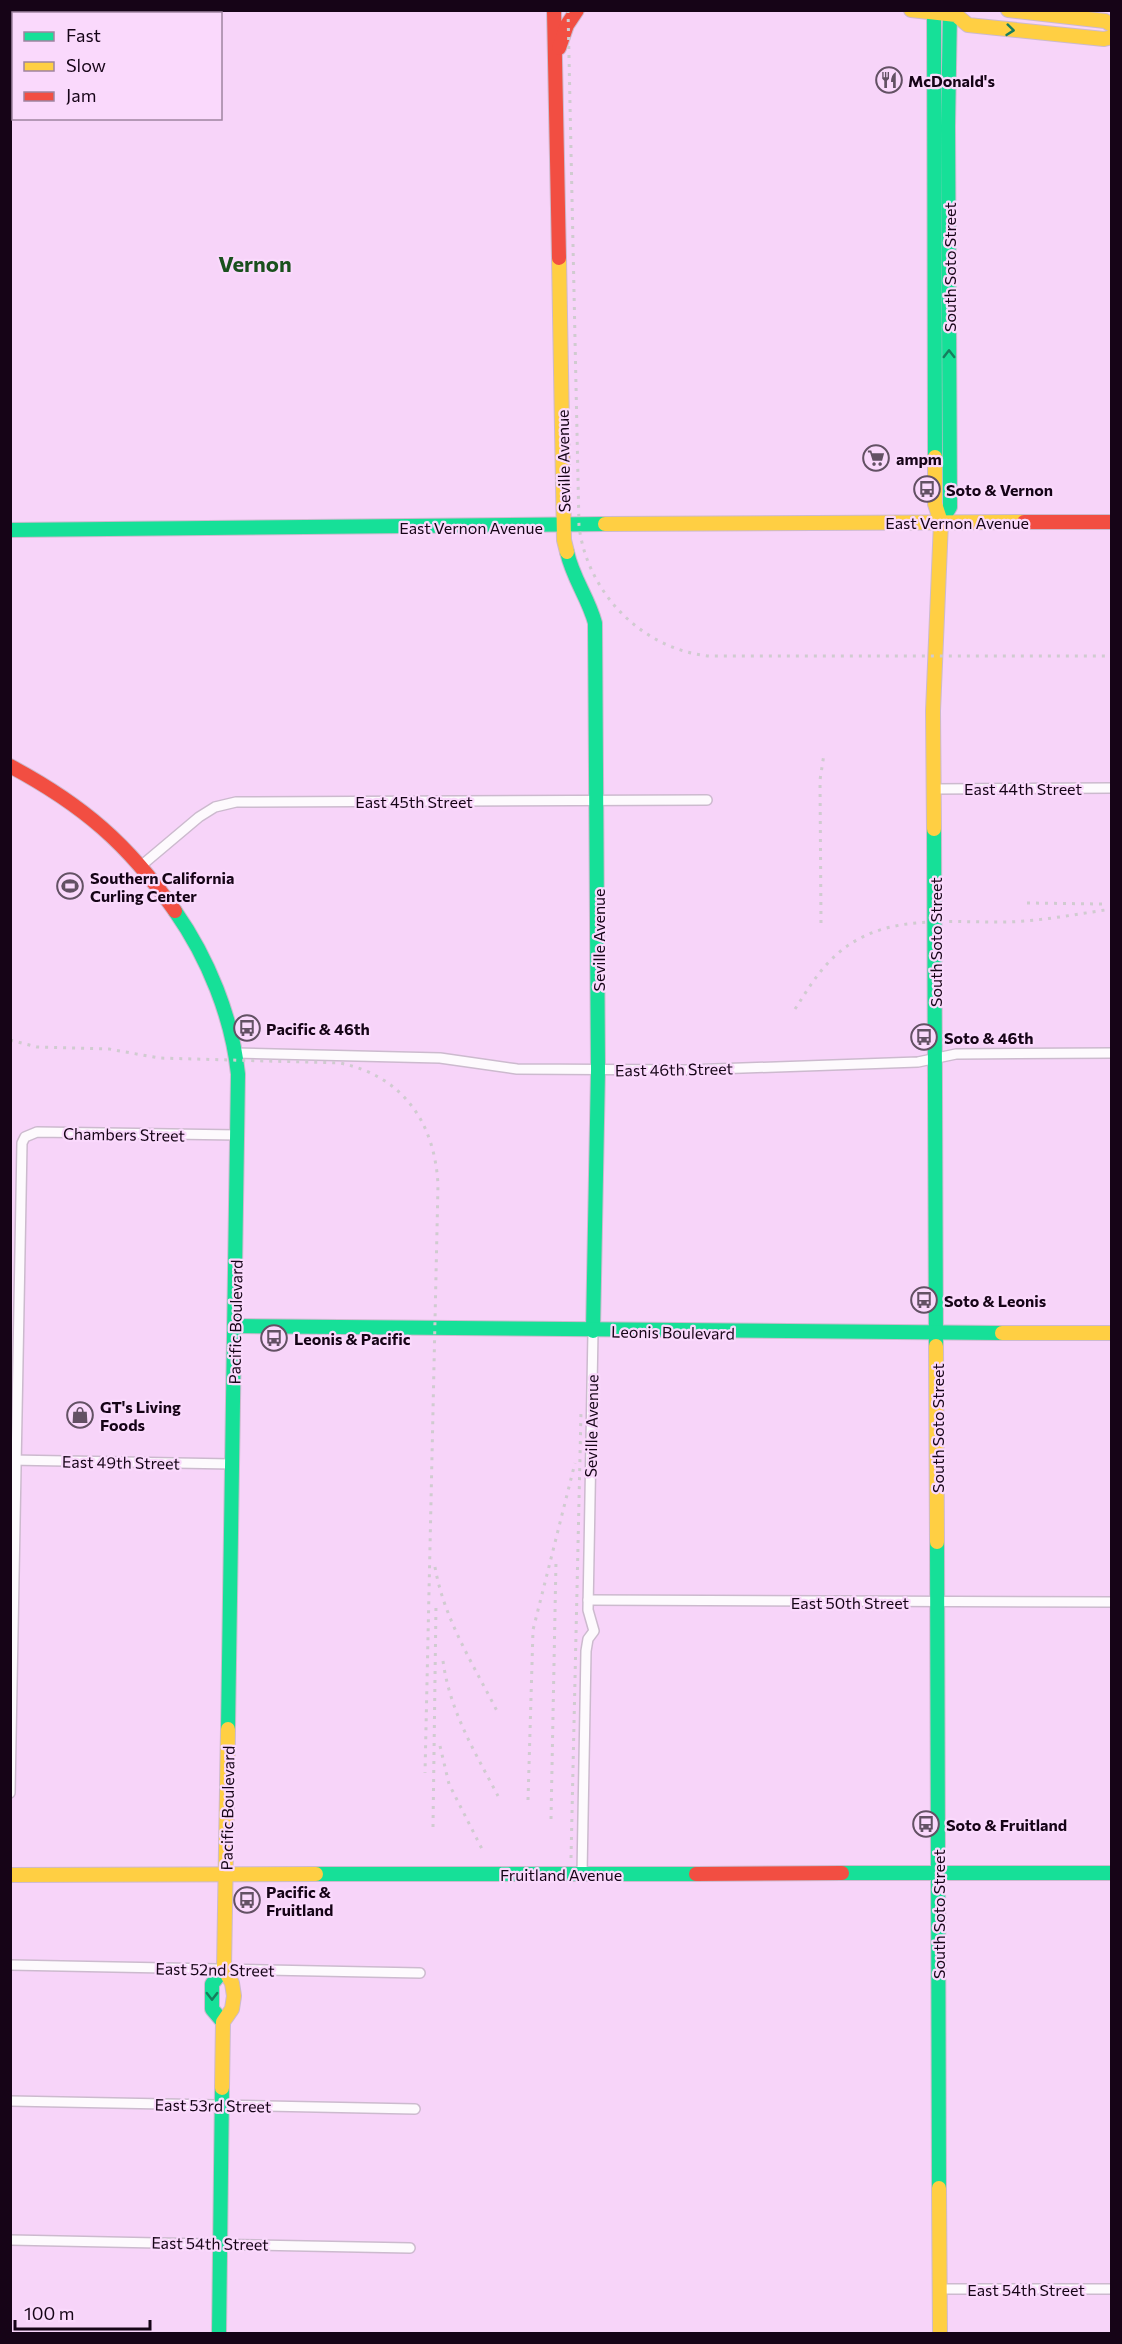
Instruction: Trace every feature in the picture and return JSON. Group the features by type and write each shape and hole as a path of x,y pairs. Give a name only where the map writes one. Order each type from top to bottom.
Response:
{"main road":[{"name":"Seville Avenue","path":"554,10 564,526 568,561 591,609 595,623 598,1070 592,1331"},
{"path":"555,59 567,25 577,10"},
{"path":"911,10 947,12 968,26 1104,39 1112,37"},
{"path":"1008,10 1105,21 1112,25"},
{"name":"South Soto Street","path":"940,2334 933,711 941,522 935,504 934,318 947,12"},
{"name":"South Soto Street","path":"941,522 950,507 947,12"},
{"path":"934,318 949,319"},
{"name":"East Vernon Avenue","path":"10,530 1112,522"},
{"name":"Pacific Boulevard","path":"10,766 76,805 142,865 181,919 204,958 224,1010 235,1053 238,1136 224,1969 233,1984 233,2009 223,2022 219,2334"},
{"name":"Leonis Boulevard","path":"235,1326 592,1331 1112,1333"},
{"name":"Fruitland Avenue","path":"10,1875 1112,1873"},
{"name":"Pacific Boulevard","path":"223,2022 212,2009 212,1984 224,1969"}],"street":[{"name":"East 44th Street","path":"934,789 1112,788"},
{"name":"East 45th Street","path":"142,865 199,817 215,807 236,802 707,800"},
{"name":"East 46th Street","path":"235,1053 440,1058 517,1069 598,1070 716,1069 918,1062 956,1054 1112,1053"},
{"name":"Chambers Street","path":"13,1460 21,1150 25,1137 37,1132 238,1136"},
{"name":"Seville Avenue","path":"582,1874 586,1651 588,1639 594,1631 588,1610 592,1331"},
{"name":"East 49th Street","path":"13,1460 232,1464"},
{"path":"10,1793 13,1460"},
{"name":"East 50th Street","path":"588,1600 1112,1602"},
{"name":"East 52nd Street","path":"10,1965 420,1973"},
{"name":"East 53rd Street","path":"10,2101 415,2109"},
{"name":"East 54th Street","path":"10,2240 410,2248"},
{"name":"East 54th Street","path":"940,2289 1112,2289"}],"shaded area":[{"path":"11,11 1111,11 1111,2333 11,2334"}],"railway":[{"path":"568,10 579,526 584,550 593,573 606,594 640,629 661,642 684,651 709,656 1112,656"},
{"path":"821,923 820,780 824,754"},
{"path":"1027,903 1102,904"},
{"path":"795,1009 822,969 846,947 866,935 888,928 934,922 1007,922 1046,919 1112,909"},
{"path":"10,1040 37,1047 109,1049 159,1058 340,1063 362,1069 398,1091 412,1106 422,1123 436,1162 438,1185 425,1773"},
{"path":"571,1858 581,1412"},
{"path":"528,1800 533,1630 575,1463"},
{"path":"551,1819 556,1561"},
{"path":"435,1567 445,1606 499,1715"},
{"path":"433,1827 436,1605"},
{"path":"443,1661 446,1680 457,1715 498,1796"},
{"path":"440,1746 449,1784 483,1851"}],"traffic: fast":[{"path":"934,10 935,457"},
{"path":"941,522 950,507 948,126 950,10"},
{"path":"10,530 605,524"},
{"path":"567,552 595,623 598,1070 593,1331"},
{"path":"934,829 936,1346"},
{"path":"175,911 198,948 217,989 230,1031 238,1074 228,1729"},
{"path":"235,1326 1002,1333"},
{"path":"937,1542 939,2188"},
{"path":"842,1873 1112,1873"},
{"path":"316,1874 696,1874"},
{"path":"223,2022 212,2009 212,1984 224,1969"},
{"path":"219,2334 222,2088"}],"traffic: slow":[{"path":"911,10 956,15 968,25 1104,39 1112,37"},
{"path":"1008,10 1105,21 1112,25"},
{"path":"559,258 564,540 567,552"},
{"path":"934,829 933,711 941,522 935,504 935,457"},
{"path":"605,524 1024,522"},
{"path":"1002,1333 1112,1333"},
{"path":"936,1346 937,1542"},
{"path":"222,2088 223,2022 232,2009 234,1996 232,1983 224,1969 228,1729"},
{"path":"10,1875 316,1874"},
{"path":"939,2188 940,2334"}],"traffic: jam":[{"path":"554,10 559,258"},
{"path":"559,48 567,25 577,10"},
{"path":"1024,522 1112,522"},
{"path":"10,766 60,796 102,828 140,866 175,911"},
{"path":"696,1874 842,1873"}],"place":[{"name":"McDonald's","path":"889,80"},
{"name":"ampm","path":"876,458"},
{"name":"Soto & Vernon","path":"927,489"},
{"name":"Southern California Curling Center","path":"70,886"},
{"name":"Pacific & 46th","path":"247,1028"},
{"name":"Soto & 46th","path":"924,1037"},
{"name":"Soto & Leonis","path":"924,1300"},
{"name":"Leonis & Pacific","path":"274,1338"},
{"name":"GT's Living Foods","path":"80,1415"},
{"name":"Soto & Fruitland","path":"926,1824"},
{"name":"Pacific & Fruitland","path":"247,1900"}],"district":[{"name":"Vernon","path":"255,263"}]}
